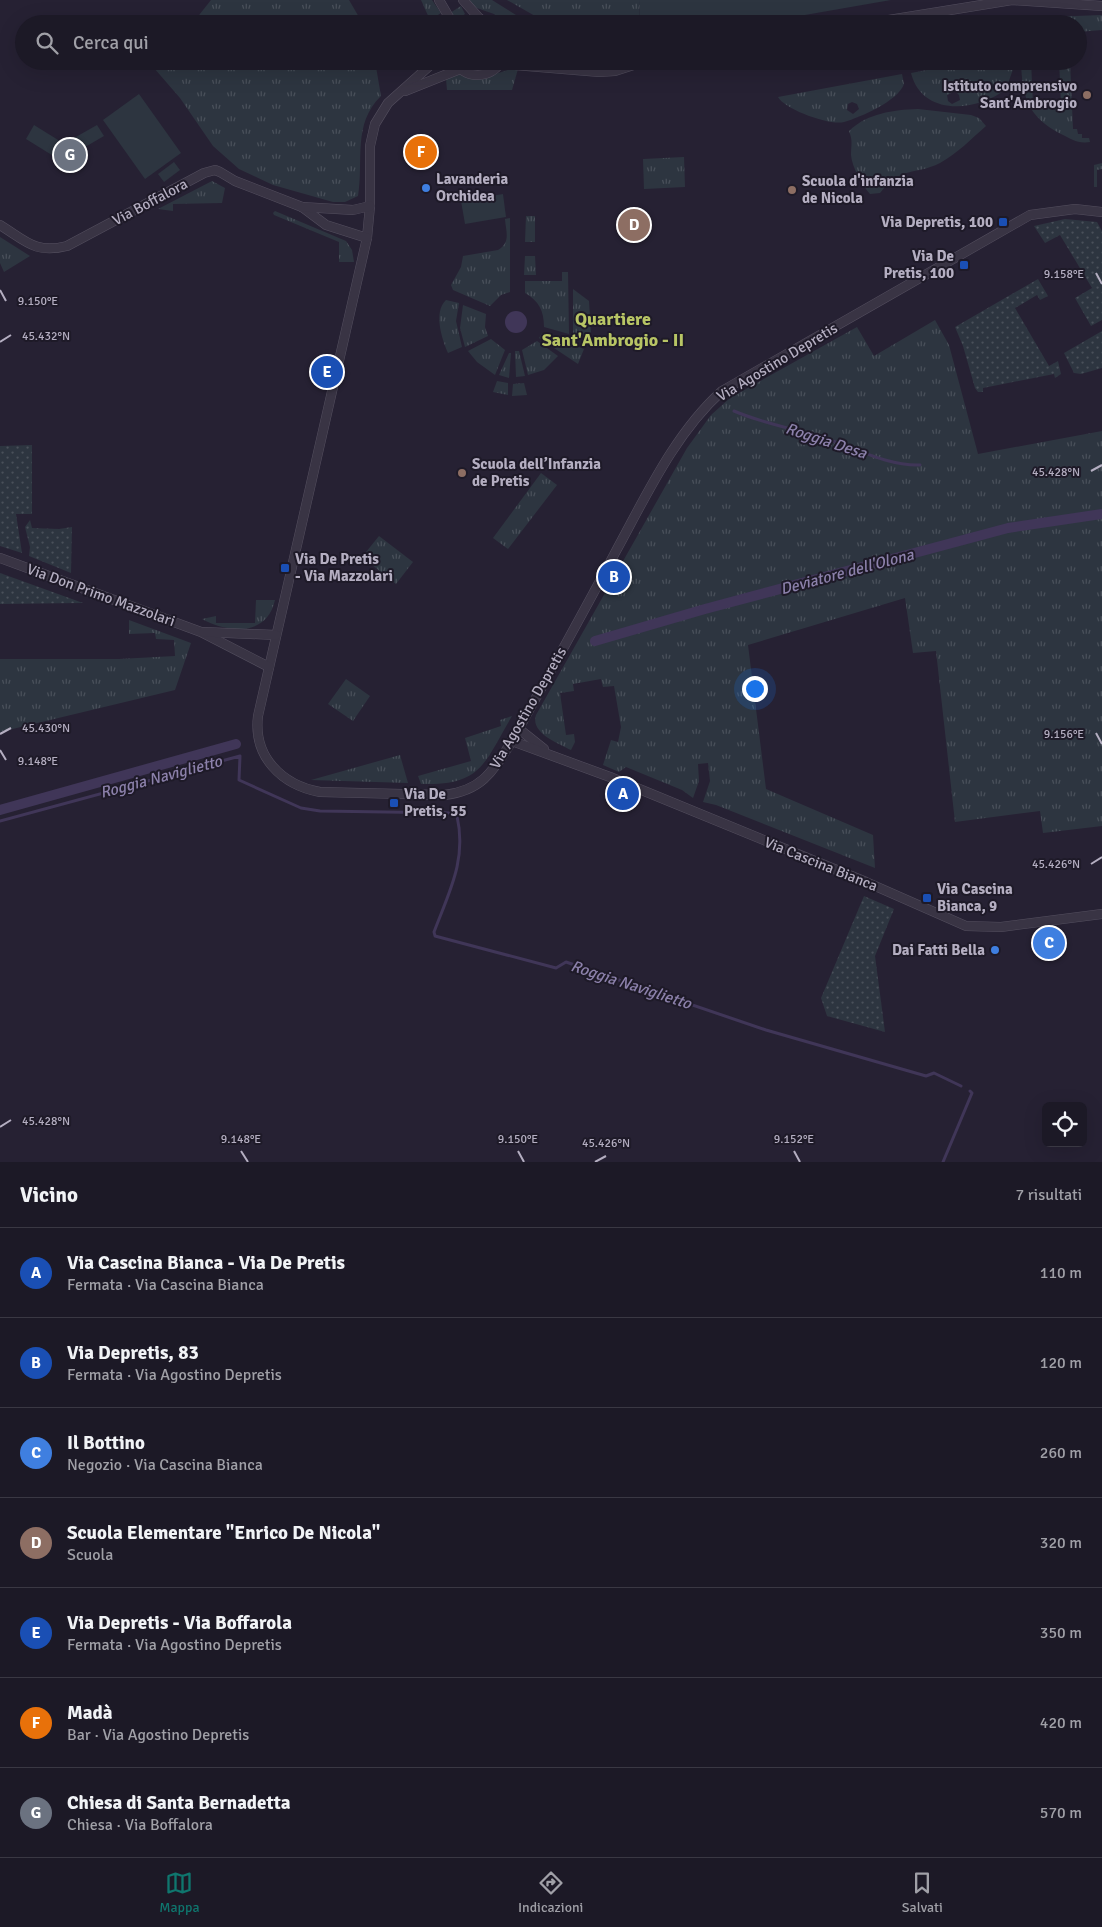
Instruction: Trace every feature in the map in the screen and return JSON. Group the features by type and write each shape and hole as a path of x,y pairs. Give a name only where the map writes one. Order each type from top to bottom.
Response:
{"street":[{"path":"439,0 447,15"},
{"path":"463,0 476,15"},
{"path":"916,15 1012,0 1102,6"},
{"path":"1043,2 1053,0"},
{"name":"Via Agostino Depretis","path":"425,70 388,102 374,124 370,146 370,206 367,238 257,723 266,759 275,772 304,789 410,795 460,793 481,782 492,773 519,729 632,522 687,428 722,391 1030,215 1075,209 1102,212"},
{"name":"Via Agostino Depretis","path":"400,92 457,70"},
{"path":"462,70 469,74 483,75 494,70"},
{"path":"580,70 600,72 618,70"},
{"name":"Via Boffalora","path":"0,225 37,248 46,250 60,247 81,239 204,173 215,170 268,195 302,207 353,210 370,206"},
{"name":"Via Boffalora","path":"302,207 326,225 367,238"},
{"name":"Via Don Primo Mazzolari","path":"0,558 201,632 269,667"},
{"name":"Via Don Primo Mazzolari","path":"201,632 276,635"},
{"name":"Via Cascina Bianca","path":"519,729 548,753"},
{"name":"Via Cascina Bianca","path":"512,741 548,753 866,882 966,926 1001,927 1102,914"}],"green space":[{"path":"211,0 349,0 358,15 199,15"},
{"path":"421,0 432,0 441,13 438,15 428,15"},
{"path":"467,0 492,0 516,15 495,15 474,7"},
{"path":"507,0 640,0 639,15 533,15"},
{"path":"640,0 891,0 805,15 639,15"},
{"path":"461,6 465,14 451,15 450,13"},
{"path":"1102,15 1102,30 1087,31 1087,16"},
{"path":"156,70 377,70 381,96 372,107 363,131 358,196 345,202 333,202 273,185 239,169 213,146 180,98"},
{"path":"508,70 518,70 512,90 447,90 446,79 456,74 480,79"},
{"path":"927,70 1013,70 1006,89 994,97 966,106 938,103 926,97 917,87 911,73","holes":["955,91 959,95 960,100 952,104 948,101 947,95"]},
{"path":"1022,70 1031,70 1033,104 1061,103 1059,70 1070,70 1073,129 1077,129 1078,134 1082,134 1082,138 1089,138 1090,142 1078,142 1061,134 1034,113 1025,95"},
{"path":"902,74 904,84 887,102 860,116 837,123 808,116 789,107 778,97","holes":["852,102 857,104 859,109 853,114 847,110 848,104"]},
{"path":"139,94 181,153 145,179 103,120"},
{"path":"918,109 971,115 979,118 986,126 947,159 931,167 909,172 895,178 880,193 870,194 853,165 849,131 873,116 899,110"},
{"path":"34,125 63,143 55,157 26,139"},
{"path":"97,125 104,136 80,150 74,138"},
{"path":"684,157 685,187 644,189 643,159"},
{"path":"174,162 180,170 164,182 158,174"},
{"path":"1102,163 1102,169 1097,170 1097,187 1094,187 1094,165"},
{"path":"212,181 225,188 222,203 173,204 173,211 158,209"},
{"path":"503,194 506,217 465,224 461,201"},
{"path":"275,211 346,241 352,250 354,262 339,262 339,242 274,215"},
{"path":"526,216 535,216 535,242 525,242"},
{"path":"510,218 510,292 501,295 490,306 453,290 451,285 461,267 463,256 498,250 502,247 507,236 505,219"},
{"path":"1065,219 1097,222 1102,231 1102,320 1091,326 1075,298 1092,288 1060,235 1045,243 1034,226"},
{"path":"0,237 30,256 4,272 0,263"},
{"path":"525,256 535,256 536,275 524,275"},
{"path":"562,272 568,272 569,334 544,327 540,307 534,299 525,293 525,281 562,281"},
{"path":"1038,279 1048,296 1040,300 1037,295 1015,308 1049,366 1058,361 1061,374 1055,378 1054,374 983,388 983,392 978,392 955,327"},
{"path":"573,289 589,301 591,332 586,338 573,335"},
{"path":"446,300 459,303 456,321 462,347 448,353 441,333 439,318 442,305"},
{"path":"463,305 486,314 485,327 488,336 465,347 460,328"},
{"path":"935,320 949,345 978,454 1102,431 1102,826 1043,833 1040,811 955,822 936,651 913,653 905,598 748,645 766,789 873,835 875,868 716,805 703,802 710,781 708,763 698,764 699,781 693,798 682,790 626,767 619,772 603,765 611,740 618,742 621,727 614,686 603,687 601,679 573,684 574,691 560,693 566,735 574,734 575,742 571,750 546,737 537,727 536,715 687,448 711,415 730,398 857,327 874,356"},
{"path":"1102,331 1102,368 1081,374 1074,373 1064,353"},
{"path":"542,333 584,349 578,364 539,338"},
{"path":"491,339 505,350 495,375 477,362 468,351"},
{"path":"537,341 558,356 544,370 528,375 522,350"},
{"path":"515,351 519,351 525,376 516,377"},
{"path":"509,353 511,353 509,378 499,375"},
{"path":"497,381 508,383 508,395 493,392"},
{"path":"524,383 527,395 512,396 513,384"},
{"path":"32,445 32,514 16,514 22,553 0,546 0,446"},
{"path":"541,473 557,485 508,549 493,538"},
{"path":"30,520 32,528 59,529 72,527 71,573 29,556 30,547 25,527"},
{"path":"379,536 413,562 396,584 362,557"},
{"path":"0,573 83,603 0,604"},
{"path":"256,600 275,600 271,612 256,626 246,629 235,629 213,624 202,619 216,616 216,623 255,623"},
{"path":"129,620 191,643 175,690 0,732 0,659 119,659 175,656 174,640 156,639 155,633 129,634"},
{"path":"346,679 370,696 353,721 328,704"},
{"path":"512,716 487,759 469,776 457,781 441,784 421,784 418,776 471,761 465,738 501,726 500,720"},
{"path":"400,755 408,783 311,780"},
{"path":"864,896 894,909 875,956 885,1032 827,1016 821,998"}],"shaded area":[{"path":"516,311 524,314 527,322 524,330 516,333 508,330 505,322 508,314"}],"waterway":[{"name":"Roggia Desa","path":"734,411 827,439 884,460 908,465 920,465"},
{"name":"Deviatore dell'Olona","path":"595,641 705,609 1008,528 1102,514"},
{"name":"Deviatore dell'Olona","path":"0,810 236,744"},
{"name":"Roggia Naviglietto","path":"0,821 240,756 239,780 301,808 320,811 452,813 457,816 460,847 455,876 434,932 435,936 556,968 566,962 766,1030 926,1076 934,1073 961,1086"},
{"name":"Roggia Naviglietto","path":"943,1162 972,1093 970,1091"}],"place":[{"name":"Istituto comprensivo Sant'Ambrogio","path":"1087,95"},
{"name":"Madà","path":"421,152"},
{"name":"Chiesa di Santa Bernadetta","path":"70,155"},
{"name":"Lavanderia Orchidea","path":"426,188"},
{"name":"Scuola d'infanzia de Nicola","path":"792,190"},
{"name":"Via Depretis, 100","path":"1003,222"},
{"name":"Scuola Elementare \"Enrico De Nicola\"","path":"634,225"},
{"name":"Via De Pretis, 100","path":"964,265"},
{"name":"Via Depretis - Via Boffarola","path":"327,372"},
{"name":"Scuola dell’Infanzia de Pretis","path":"462,473"},
{"name":"Via De Pretis - Via Mazzolari","path":"285,568"},
{"name":"Via Depretis, 83","path":"614,577"},
{"name":"Via Cascina Bianca - Via De Pretis","path":"623,794"},
{"name":"Via De Pretis, 55","path":"394,803"},
{"name":"Via Cascina Bianca, 9","path":"927,898"},
{"name":"Il Bottino","path":"1049,943"},
{"name":"Dai Fatti Bella","path":"995,950"}],"district":[{"name":"Quartiere Sant'Ambrogio - II","path":"613,329"}]}
